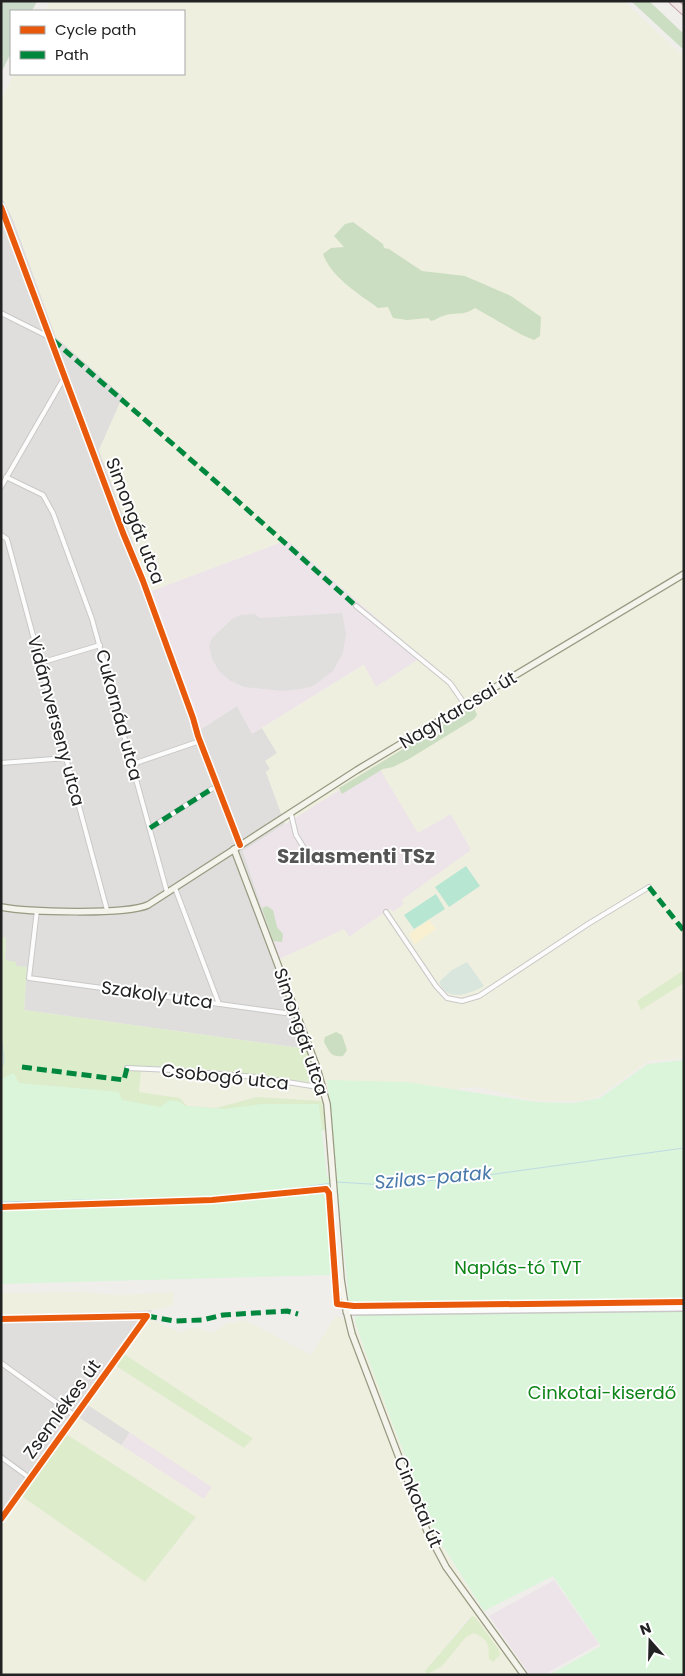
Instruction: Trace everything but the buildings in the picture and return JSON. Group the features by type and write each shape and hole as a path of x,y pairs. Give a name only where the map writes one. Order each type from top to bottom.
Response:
{"highway":[{"path":"673,1 684,11"}],"main road":[{"name":"Nagytarcsai út","path":"1,907 37,910 140,908 175,888 357,770 684,574"},
{"name":"Simongát utca","path":"237,847 323,1087 330,1130 341,1279 346,1312"},
{"name":"Cinkotai út","path":"346,1312 360,1357 427,1531 446,1567 524,1675"}],"street":[{"name":"Simongát utca","path":"1,207 51,338 64,378 143,581 200,741 218,785 237,847"},
{"path":"1,313 51,338"},
{"path":"1,486 64,378"},
{"name":"Cukornád utca","path":"6,477 43,495 64,540 100,644 167,893"},
{"name":"Vidámverseny utca","path":"1,534 6,539 107,910"},
{"path":"356,606 450,683 466,706"},
{"path":"40,663 100,644"},
{"path":"133,764 200,741"},
{"path":"1,762 67,758"},
{"path":"150,828 218,785"},
{"path":"291,814 296,835 312,861"},
{"path":"386,912 436,986 447,998 462,1001 479,996 588,924 649,887"},
{"path":"175,888 219,1004"},
{"name":"Szakoly utca","path":"37,910 29,978 285,1012"},
{"name":"Csobogó utca","path":"127,1068 256,1077 318,1088 323,1087"},
{"path":"346,1312 684,1308"},
{"name":"Zsemlékes út","path":"1,1318 147,1316 1,1519"},
{"path":"1,1363 75,1416"},
{"path":"1,1457 31,1479"}],"shaded area":[{"path":"1,196 13,219 56,337 123,396 99,450 201,729 237,706 252,733 262,728 277,753 270,769 266,772 285,824 243,851 279,959 274,962 307,1049 24,1010 27,968 16,966 5,960 6,938 1,938"},
{"path":"287,540 422,657 376,688 363,665 252,734 237,706 201,729 151,591"},
{"path":"342,613 346,634 343,653 333,671 313,686 283,691 244,687 229,680 219,671 212,659 209,646 212,638 232,619 240,615 255,614 260,618"},
{"path":"378,765 418,832 451,814 472,850 402,900 405,904 393,912 390,909 349,937 344,930 279,959 243,851"},
{"path":"467,962 484,986 465,994 453,995 447,993 439,982 452,970"},
{"path":"683,1304 683,1306 490,1308 490,1306"},
{"path":"152,1310 149,1318 88,1405 130,1432 121,1446 78,1417 1,1521 1,1316"},
{"path":"130,1432 212,1487 204,1500 121,1446"},
{"path":"554,1580 599,1644 543,1675 530,1675 489,1616"}],"green space":[{"path":"1,1 37,1 32,10 10,10 10,55 1,73"},
{"path":"50,1 624,1 684,57 684,1058 649,1061 597,1097 579,1101 534,1101 479,1087 322,1101 257,1097 216,1108 187,1106 180,1098 139,1092 141,1071 152,1066 318,1083 274,962 344,929 349,937 390,909 393,912 404,904 402,900 471,850 451,814 418,833 378,766 285,824 266,772 270,769 265,761 277,753 262,728 364,665 376,687 422,657 287,540 151,591 99,450 123,396 56,337 13,219 1,196 1,100 14,75 185,75 185,10 46,10"},
{"path":"631,1 649,1 684,34 684,50"},
{"path":"353,222 383,244 384,248 389,249 422,271 465,276 511,296 541,317 540,336 534,340 522,335 475,308 463,313 442,316 431,321 428,318 407,320 393,318 388,307 378,308 339,278 323,254 331,248 344,247 334,236 345,224"},
{"path":"472,707 477,715 474,719 409,759 393,767 383,769 342,794 339,788"},
{"path":"466,866 480,886 449,907 435,887"},
{"path":"436,894 445,909 414,929 404,915"},
{"path":"267,906 273,910 277,927 283,934 282,942 273,941 262,908"},
{"path":"6,937 5,960 16,962 16,966 27,967 24,1010 307,1049 319,1083 152,1066 141,1071 139,1092 180,1098 187,1106 216,1108 257,1097 322,1101 327,1130 186,1144 1,1135 1,938"},
{"path":"684,970 684,983 641,1010 637,1001"},
{"path":"336,1032 342,1035 347,1050 343,1056 333,1055 324,1042 325,1037"},
{"name":"Naplás-tó TVT","path":"684,1060 684,1675 549,1675 601,1646 553,1576 484,1611 434,1532 365,1351 355,1321 356,1305 349,1301 338,1193 328,1194 331,1275 1,1284 1,1079 14,1073 19,1083 119,1092 122,1100 160,1107 170,1100 180,1102 185,1106 225,1109 261,1104 319,1104 327,1177 337,1176 327,1080 406,1082 536,1102 574,1103 600,1098 648,1064"},
{"path":"81,1292 119,1295 174,1292 173,1306 152,1310 1,1316 1,1293"},
{"path":"336,1315 355,1326 434,1533 479,1606 528,1675 1,1675 1,1521 20,1495 145,1582 196,1518 66,1434 78,1417 204,1499 212,1487 88,1405 116,1366 244,1448 252,1438 124,1354 149,1318 181,1333 192,1327 214,1333 225,1324 245,1320 311,1355","holes":["469,1617 500,1655 489,1659 489,1646 484,1638 474,1633 466,1636 442,1665 428,1674 426,1673"]},
{"path":"124,1354 253,1438 244,1448 116,1366"},
{"path":"66,1434 196,1517 145,1582 20,1495"},
{"path":"472,1616 475,1617 499,1650 500,1655 493,1662 489,1659 487,1643 474,1633 466,1637 442,1666 428,1674 426,1673 425,1671"}],"sand":[{"path":"429,920 436,929 415,944 409,934"}],"waterway":[{"path":"1,1033 4,1062 1,1068"},
{"name":"Szilas-patak","path":"336,1182 386,1185 488,1175 684,1148"},
{"name":"Szilas-patak","path":"1,1202 241,1196 332,1183"}],"marked path":[{"path":"53,340 356,606"},
{"path":"150,828 218,785"},
{"path":"649,887 684,931"},
{"path":"22,1067 124,1080 127,1068"},
{"path":"147,1316 174,1321 202,1320 223,1315 287,1311 298,1314"}],"cycle path":[{"path":"1,207 123,533 143,581 198,736 240,845"},
{"path":"1,1207 212,1200 326,1189 329,1193 337,1304 354,1306 684,1302"},
{"path":"1,1319 147,1316 1,1519"}],"district":[{"name":"Szilasmenti TSz","path":"356,856"}],"park label":[{"name":"Cinkotai-kiserdő","path":"602,1393"}]}
